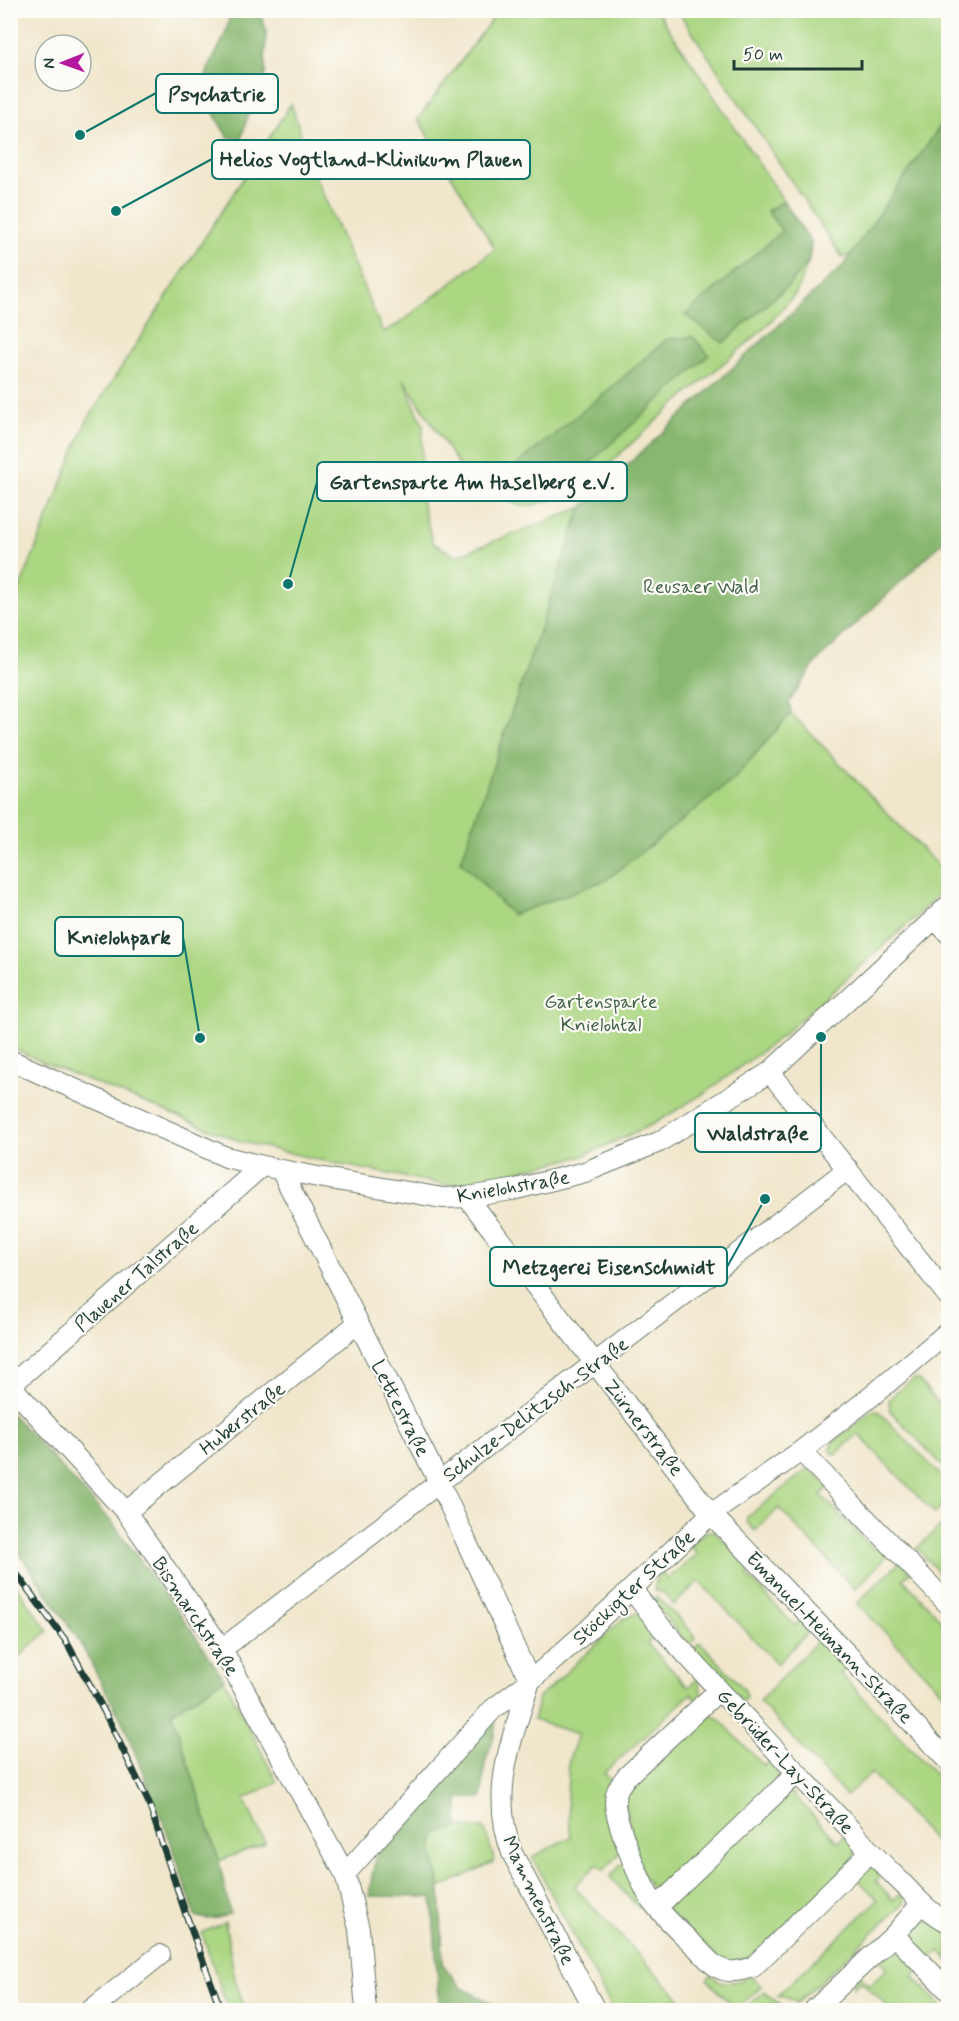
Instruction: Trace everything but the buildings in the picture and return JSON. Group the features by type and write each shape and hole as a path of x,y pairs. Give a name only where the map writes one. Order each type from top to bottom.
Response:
{"street":[{"path":"941,912 948,933"},
{"name":"Knielohstraße","path":"10,1060 226,1156 262,1166 443,1198 512,1190 585,1172 659,1142 770,1072 941,912"},
{"path":"770,1072 948,1296"},
{"name":"Plauener Talstraße","path":"11,1385 262,1166"},
{"name":"Schulze-Delitzsch-Straße","path":"222,1649 848,1169"},
{"name":"Lettestraße","path":"281,1170 439,1482 530,1681"},
{"name":"Zürnerstraße","path":"467,1197 711,1514"},
{"name":"Huberstraße","path":"126,1512 358,1323"},
{"name":"Stöckigter Straße","path":"345,1874 493,1709 530,1681 632,1590 711,1514 801,1451 948,1332"},
{"name":"Bismarckstraße","path":"11,1385 126,1512 222,1649 345,1874 359,1929 366,2010"},
{"path":"801,1451 948,1604"},
{"name":"Emanuel-Heimann-Straße","path":"711,1514 846,1652 948,1761"},
{"name":"Gebrüder-Lay-Straße","path":"632,1590 662,1628 870,1852 921,1904 948,1922"},
{"name":"Mammenstraße","path":"530,1681 503,1770 501,1802 504,1832 512,1853 595,2010"},
{"path":"719,1690 626,1777 616,1793 615,1807 638,1877 667,1920 716,1967 729,1972 753,1967 870,1852"},
{"path":"657,1907 798,1773"},
{"path":"814,2010 894,1935 921,1904"},
{"path":"894,1935 948,1990"},
{"path":"91,2010 160,1955"}],"green space":[{"path":"230,11 259,11 266,30 265,75 255,92 241,139 228,137 217,120 209,101 206,82 207,72 226,31"},
{"name":"Gartensparte Knielohtal","path":"498,11 657,11 811,242 809,260 796,293 765,328 667,411 596,476 566,496 521,506 489,493 466,477 403,378 423,425 420,497 433,543 456,556 581,508 461,862 733,780 791,713 948,876 948,884 918,915 783,1035 708,1091 655,1123 583,1156 461,1184 446,1185 242,1142 40,1061 11,1047 10,613 86,422 291,104 315,176 383,332 397,325 495,249 418,119"},
{"path":"678,11 948,11 948,128 862,253 842,257"},
{"name":"Reusaer Wald","path":"948,115 948,537 816,662 789,702 791,713 733,780 606,880 512,915 461,861 581,508 843,266"},
{"path":"783,201 811,242 809,260 789,285 723,343 685,315 782,231 767,211"},
{"path":"693,337 709,355 562,488 541,491 504,475 667,339"},
{"path":"914,1379 919,1380 948,1415 948,1450 945,1454 948,1471 890,1411 889,1400"},
{"path":"877,1410 948,1483 948,1499 935,1514 858,1434 835,1455 831,1451 832,1443"},
{"path":"11,1413 114,1525 224,1679 172,1712 219,1861 230,1913 226,1915 208,1919 195,1915 171,1842 123,1723 78,1639 11,1543"},
{"path":"808,1469 831,1485 821,1495 873,1549 882,1541 892,1551 855,1589 779,1508 755,1531 747,1522 747,1517"},
{"path":"948,1519 948,1583 917,1548"},
{"path":"714,1531 754,1568 747,1575 795,1626 801,1620 807,1633 777,1664 699,1581 674,1605 663,1592 654,1591 661,1572 668,1579 697,1554 690,1546 705,1532"},
{"path":"901,1561 911,1572 903,1579 948,1627 948,1698 857,1603"},
{"path":"10,1577 48,1631 11,1664 10,1664"},
{"path":"657,1597 695,1635 695,1639 690,1644 688,1645 655,1604 653,1598"},
{"path":"639,1612 656,1634 647,1643 688,1687 698,1678 702,1696 698,1701 691,1694 604,1773 613,1783 608,1788 608,1807 621,1852 604,1870 597,1864 574,1887 691,2010 613,2010 532,1857 571,1837 567,1797 569,1760 578,1734 533,1720 539,1698 624,1618"},
{"path":"821,1637 847,1666 840,1673 948,1788 948,1856 871,1773 846,1796 759,1701"},
{"path":"699,1643 745,1690 746,1698 743,1701 693,1649"},
{"path":"224,1679 277,1782 244,1799 265,1843 219,1861 172,1712"},
{"path":"711,1714 719,1719 764,1766 774,1758 778,1776 775,1784 656,1897 643,1875 622,1796"},
{"path":"494,1719 495,1731 485,1764 482,1798 458,1798 458,1827 436,1833 432,1848 440,1888 443,1965 462,1988 504,2010 440,2010 432,1897 369,1896 373,1869 379,1852"},
{"path":"789,1790 838,1842 847,1834 856,1849 852,1863 751,1960 727,1967 665,1908"},
{"path":"458,1827 484,1828 495,1861 440,1888 432,1848 436,1833"},
{"path":"626,1863 645,1902 639,1908 610,1877"},
{"path":"868,1867 875,1868 882,1874 876,1881 893,1900 901,1893 905,1900 902,1905 797,2003 777,1996 878,1900 855,1876"},
{"path":"921,1920 929,1921 948,1931 948,1960 940,1951 929,1960 911,1941 908,1933 912,1924"},
{"path":"225,1922 235,1980 245,2010 228,2010 202,1933"},
{"path":"886,1952 900,1952 918,1971 913,1976 945,2010 880,2010 886,2004 860,1981 853,1988 852,1983 859,1975 870,1985 888,1968 878,1958"},
{"path":"711,1975 725,1982 750,1976 761,1986 736,2010 707,1979"},
{"path":"764,1991 772,1999 791,2010 744,2010"}],"railway":[{"path":"10,1565 66,1641 104,1711 148,1801 221,2010"}],"place":[{"name":"Psychatrie","path":"80,135"},
{"name":"Helios Vogtland-Klinikum Plauen","path":"116,211"},
{"name":"Gartensparte Am Haselberg e.V.","path":"288,584"},
{"name":"Waldstraße","path":"821,1037"},
{"name":"Knielohpark","path":"200,1038"},
{"name":"Metzgerei Eisenschmidt","path":"765,1199"}]}
